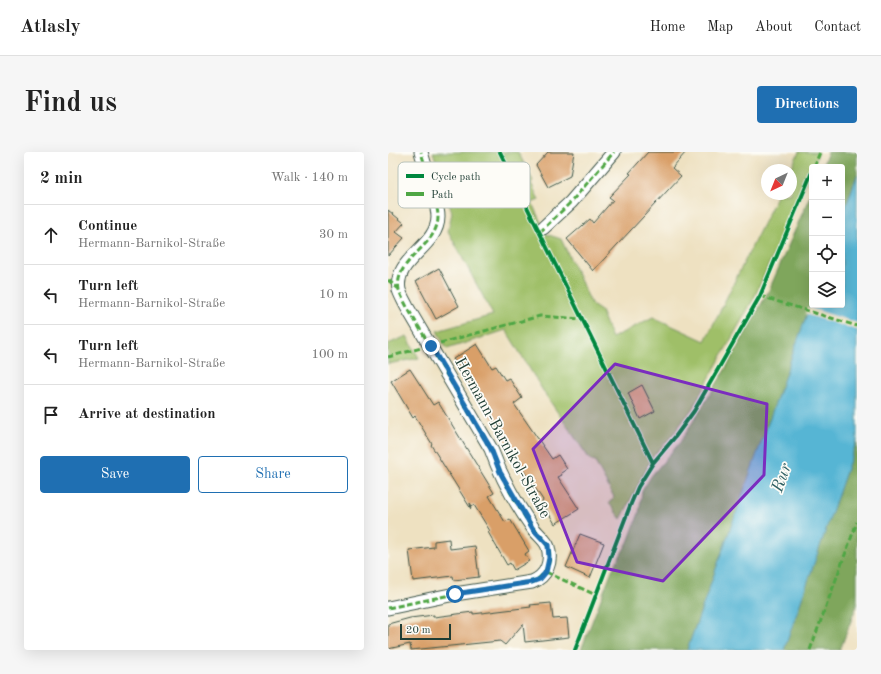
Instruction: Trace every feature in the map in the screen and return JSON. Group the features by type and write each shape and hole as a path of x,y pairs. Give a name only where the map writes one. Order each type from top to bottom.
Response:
{"street":[{"name":"Hermann-Barnikol-Straße","path":"421,152 424,162"},
{"path":"544,228 571,202 614,152"},
{"name":"Hermann-Barnikol-Straße","path":"388,608 455,594 532,582 540,579 546,572 549,558 548,545 533,529 500,472 491,449 407,307 400,290 399,280 402,270 429,239 436,227 438,217 436,208"},
{"path":"388,280 400,290"}],"highlighted area":[{"path":"615,364 767,404 764,475 663,581 577,562 533,449"}],"green space":[{"path":"433,152 518,152 523,162 436,162"},
{"path":"799,152 819,152 814,164 809,164 809,174 754,298 692,409 669,439 653,456 621,519 609,503 614,497 594,460 591,461 545,394 506,330 447,349 437,331 493,315 448,231 452,213 450,208 530,208 530,175 533,181 531,183 539,200 532,203 546,234 561,239 592,305 601,311 612,338 653,317 705,341 775,200 797,200 797,164 793,164"},
{"path":"828,152 857,152 857,175 845,209 845,164 823,164"},
{"path":"809,198 809,308 687,650 581,650 612,570 628,542 639,513 642,491 652,475 681,441 722,375 769,290"},
{"path":"407,336 419,358 388,364 388,344"},
{"path":"857,440 857,605 840,650 784,650"}],"water":[{"name":"Rur","path":"857,175 857,440 784,650 687,650 809,308 845,308 845,209"}],"pier":[{"path":"807,307 857,323 857,330 805,314"}],"building":[{"path":"548,152 574,152 570,176 548,187 536,165"},
{"path":"648,152 686,152 672,168 681,176 593,271 567,239 590,219 593,223 613,200 609,197 631,174 629,173"},
{"path":"388,210 404,223 396,232 404,238 388,256"},
{"path":"439,268 459,306 436,319 416,281"},
{"path":"477,344 492,368 496,366 505,380 509,378 522,398 514,404 552,459 558,455 567,469 558,477 579,509 555,524 542,502 543,500 521,467 522,465 498,431 500,430 453,359"},
{"path":"410,369 433,405 438,402 494,493 489,496 505,522 510,519 529,551 525,554 529,561 514,570 510,563 507,565 488,532 490,531 474,505 472,506 470,503 471,509 431,445 432,444 415,416 413,418 391,381"},
{"path":"642,385 655,411 640,419 628,393"},
{"path":"580,534 604,543 590,578 566,567"},
{"path":"449,539 450,549 475,546 479,577 454,580 453,576 413,581 409,550 434,547 434,541"},
{"path":"551,603 553,619 567,618 569,637 525,642 523,624 505,645 500,641 411,650 410,644 388,649 388,624 410,618 434,615 434,617 473,612 473,614"}],"marked path":[{"path":"421,152 424,162"},
{"path":"540,232 571,202 614,152"},
{"path":"815,164 820,152"},
{"path":"388,608 455,594 532,582 545,572 549,563 547,544 533,528 515,500 499,470 491,449 407,307 399,290 399,279 403,270 409,261 431,237 436,227 438,217 437,208"},
{"path":"388,280 400,290"},
{"path":"760,296 857,326"},
{"path":"388,357 540,316 582,319"},
{"path":"810,650 857,522"},
{"path":"546,572 596,595"}],"cycle path":[{"path":"500,152 505,162"},
{"path":"575,650 638,487 653,463 694,411 760,296 809,179"},
{"path":"528,208 653,463"}],"route":[{"path":"431,346 491,449 500,472 533,529 548,545 549,558 546,572 540,579 532,582 455,594"}]}
